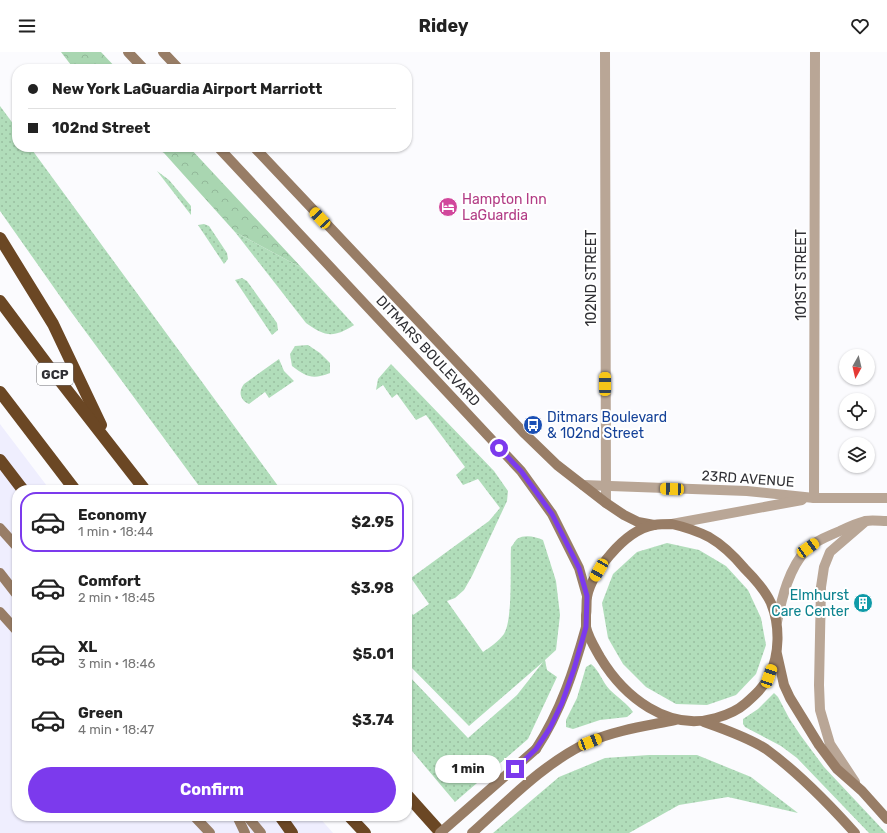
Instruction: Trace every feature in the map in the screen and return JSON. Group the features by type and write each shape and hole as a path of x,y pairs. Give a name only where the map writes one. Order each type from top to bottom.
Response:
{"highway":[{"path":"0,238 53,324 111,446"},
{"name":"GCP","path":"0,301 141,485"},
{"path":"0,392 71,485"},
{"path":"0,460 19,485"},
{"path":"412,801 441,833"},
{"path":"284,821 292,833"},
{"path":"354,821 365,833"}],"street":[{"path":"128,52 139,64"},
{"path":"163,52 174,64"},
{"name":"102ND STREET","path":"605,52 606,503"},
{"name":"101ST STREET","path":"814,498 815,52"},
{"name":"DITMARS BOULEVARD","path":"223,152 521,471 552,514 579,568 587,596"},
{"name":"DITMARS BOULEVARD","path":"259,152 525,434 557,465 624,515 638,522 654,525"},
{"name":"23RD AVENUE","path":"583,485 747,491 814,498 887,498"},
{"name":"23RD AVENUE","path":"672,524 814,498"},
{"path":"862,792 830,744 820,710 819,685 821,587 824,567 830,552 866,521"},
{"path":"887,521 866,521 822,538 808,548 787,583 777,622 777,652 784,685 797,709 819,745 837,769 862,792 887,820"},
{"path":"441,833 536,749 550,728 562,703 574,669 586,627 587,596 604,562 619,544 636,532 654,525 672,524 692,530 710,538 726,550 759,585 770,602 777,622"},
{"path":"0,528 12,541"},
{"path":"0,573 12,589"},
{"path":"0,612 12,625"},
{"path":"586,627 594,647 606,667 621,686 634,698 655,712 675,720"},
{"path":"704,722 727,715 744,705 759,692 769,676 777,652"},
{"path":"472,833 550,765 576,749 602,737 675,720 704,722 728,730 765,749 799,777 836,812 855,833"},
{"path":"199,821 210,833"},
{"path":"239,821 245,833"},
{"path":"250,821 261,833"}],"shaded area":[{"path":"0,424 46,485 12,485 12,821 322,821 333,833 0,833"}],"green space":[{"path":"61,52 101,52 112,64 70,64"},
{"path":"0,106 12,122 12,152 34,152 277,485 198,485 69,309 0,211"},
{"path":"162,152 194,152 302,268 235,232"},
{"path":"157,171 169,180 191,206 191,215"},
{"path":"204,224 209,226 227,253 228,259 224,264 198,225"},
{"path":"235,232 302,268 354,325 341,332 330,334 319,331 306,323"},
{"path":"242,278 247,281 277,323 278,330 272,335 235,280"},
{"path":"308,345 320,353 330,363 330,373 314,377 302,373 292,366 290,354 295,346"},
{"path":"279,359 284,371 294,381 269,398 265,392 249,404 246,402 241,396 241,390 244,384"},
{"path":"391,364 494,471 508,491 507,501 472,576 464,590 455,598 447,601 483,652 504,634 507,627 510,605 511,547 517,539 527,536 543,540 556,581 560,615 556,650 545,660 547,670 557,677 528,739 455,802 412,751 412,679 468,738 517,695 543,662 469,726 412,668 412,614 413,615 429,604 412,577 489,521 500,508 478,479 463,485 456,475 465,467 426,415 416,420 397,394 392,398 383,385 376,390 378,379"},
{"path":"667,543 699,550 726,566 748,590 761,618 766,645 756,674 736,695 707,705 676,704 646,687 623,664 608,638 602,603 613,574 637,552"},
{"path":"591,664 597,670 607,687 633,712 627,717 600,720 573,729 566,727 566,720 577,698 586,667"},
{"path":"774,693 778,697 801,736 824,767 886,833 869,833 797,758 781,746 745,727 743,724 743,719 758,709"},
{"path":"649,755 697,755 751,777 798,813 728,797 679,805 629,833 493,833 559,777 605,758"}],"place":[{"name":"Hampton Inn LaGuardia","path":"448,207"},
{"name":"Ditmars Boulevard & 102nd Street","path":"533,425"},
{"name":"Elmhurst Care Center","path":"863,603"}],"route":[{"path":"499,448 521,471 552,514 579,568 587,596 586,627 574,669 562,703 550,728 536,749 515,769"}]}
